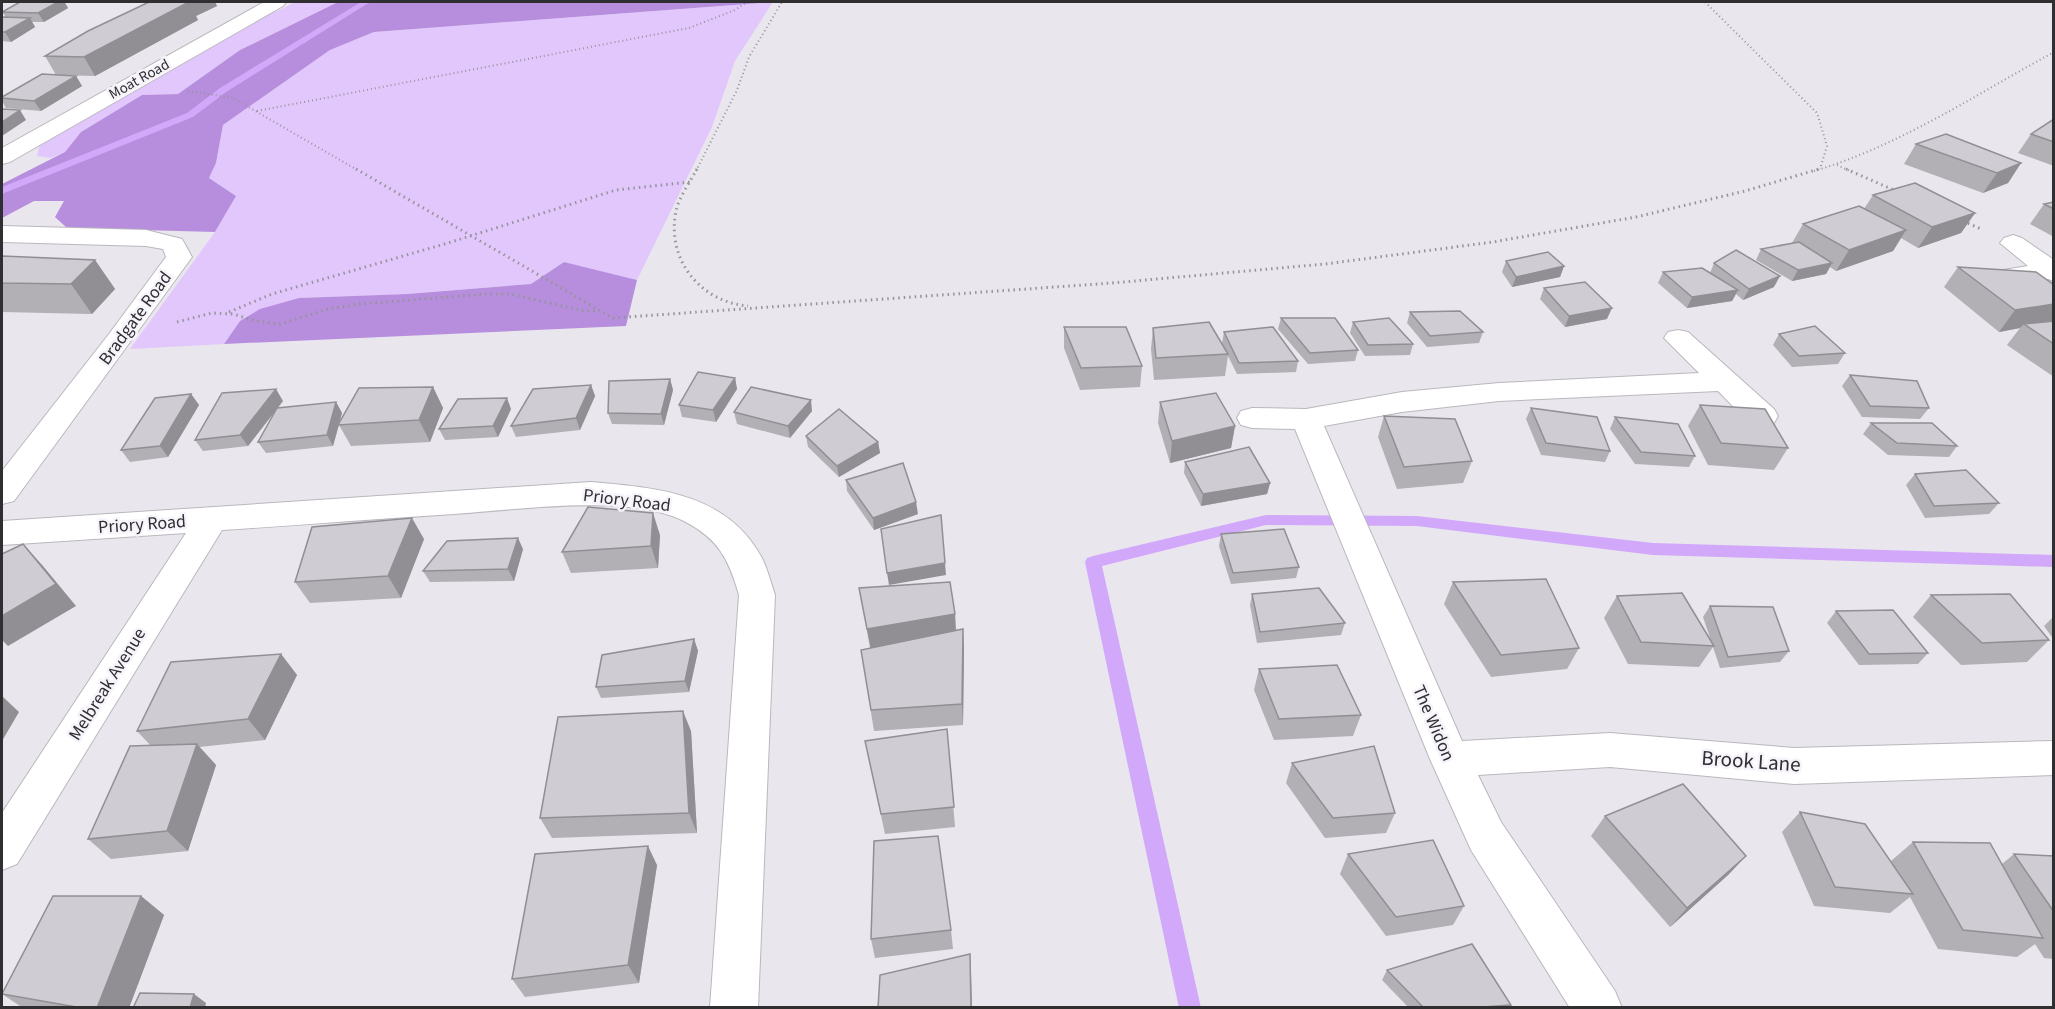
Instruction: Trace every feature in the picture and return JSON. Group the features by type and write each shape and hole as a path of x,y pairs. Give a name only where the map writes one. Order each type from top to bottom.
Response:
{"street":[{"name":"Moat Road","path":"2,157 277,2"},
{"path":"2,165 25,166"},
{"name":"Bradgate Road","path":"4,235 33,212"},
{"name":"Bradgate Road","path":"2,493 119,340 179,257 173,244 146,238 4,235"},
{"path":"2013,243 2053,272"},
{"path":"2000,278 2053,272"},
{"path":"1678,338 1762,416"},
{"path":"1252,418 1306,419 1402,402 1499,392 1724,381"},
{"name":"The Widon","path":"1306,419 1450,759 1486,836 1598,1008"},
{"name":"Priory Road","path":"2,533 591,493 643,499 691,509 722,527 744,557 757,596 734,1008"},
{"name":"Melbreak Avenue","path":"2,850 212,519"},
{"name":"Brook Lane","path":"1450,759 1610,750 1794,766 2054,758"}],"path":[{"path":"256,111 689,28 735,10 747,2"},
{"path":"760,307 735,305 699,287 681,264 675,238 676,210 737,90 749,57 782,2"},
{"path":"1705,2 1817,113 1827,146 1820,169"},
{"path":"197,93 233,98 613,318 1112,283 1336,263 1493,243 1636,218 1745,191 1837,164 1912,130 2054,52"},
{"path":"1837,164 1899,192"},
{"path":"226,313 272,294 471,236 616,190 690,182"},
{"path":"1961,220 2013,243"},
{"path":"119,340 190,316 212,313 226,313 280,324 328,309 360,304 494,294 511,294 584,311 600,310"}],"shaded area":[{"path":"295,2 338,2 240,50 178,94 142,95 81,132 65,152 51,158 37,156 40,143 263,14 278,11"},
{"path":"338,2 773,2 374,32 330,50 223,125 216,163 209,178 236,196 215,232 67,228 55,217 64,201 34,201 2,218 2,184 65,152 81,132 142,95 178,94 240,50"},
{"path":"773,2 735,61 712,127 637,280 564,262 531,284 407,294 300,298 240,321 224,344 130,349 215,232 236,196 209,178 216,163 223,125 330,50 374,32"},
{"path":"564,262 637,280 626,326 224,344 240,321 260,309 299,298 407,294 531,284"}],"building":[{"path":"20,2 58,2 38,13 2,12"},
{"path":"149,2 189,2 84,57 45,56 88,31"},
{"path":"2,17 30,18 2,32"},
{"path":"42,74 76,76 34,101 2,98 2,97"},
{"path":"2,109 20,110 2,122"},
{"path":"2054,119 2054,142 2031,134"},
{"path":"1946,134 2021,163 1997,173 1916,144"},
{"path":"1915,183 1975,213 1932,227 1873,195"},
{"path":"2054,202 2054,209 2044,204"},
{"path":"1859,206 1906,230 1849,250 1803,224"},
{"path":"1799,242 1832,263 1798,270 1761,249"},
{"path":"1736,250 1780,276 1749,289 1714,263"},
{"path":"1548,252 1564,266 1516,277 1506,261"},
{"path":"2,256 95,260 71,284 2,283"},
{"path":"1958,267 2036,272 2054,285 2054,304 2015,310"},
{"path":"1702,268 1738,290 1692,297 1663,272"},
{"path":"1585,282 1612,308 1569,316 1544,288"},
{"path":"1460,311 1483,332 1430,336 1410,312"},
{"path":"1281,318 1335,318 1358,350 1310,353"},
{"path":"1389,318 1413,344 1368,345 1353,322"},
{"path":"2054,321 2054,344 2024,324"},
{"path":"1209,322 1228,354 1156,358 1153,328"},
{"path":"1815,326 1845,353 1799,356 1779,334"},
{"path":"1064,327 1126,327 1142,366 1081,368"},
{"path":"1273,327 1298,361 1239,363 1224,332"},
{"path":"698,372 735,378 713,410 679,405"},
{"path":"1850,375 1917,381 1929,408 1870,406"},
{"path":"670,379 661,414 608,413 609,381"},
{"path":"591,385 576,418 511,426 533,389"},
{"path":"433,387 419,420 338,425 359,388"},
{"path":"751,387 811,400 788,426 734,412"},
{"path":"276,389 240,435 195,440 222,393"},
{"path":"1216,393 1235,426 1172,441 1160,402"},
{"path":"191,394 160,446 121,450 155,398"},
{"path":"507,398 493,426 439,429 458,399"},
{"path":"336,402 327,435 258,442 277,408"},
{"path":"1700,405 1765,409 1788,448 1721,443"},
{"path":"1531,408 1597,417 1610,451 1546,443"},
{"path":"839,409 878,442 837,466 806,436"},
{"path":"1384,416 1455,419 1472,461 1404,467"},
{"path":"1615,417 1678,424 1695,456 1641,452"},
{"path":"1871,423 1932,423 1957,446 1897,443"},
{"path":"1249,447 1270,483 1203,494 1185,462"},
{"path":"903,463 916,502 873,518 846,480"},
{"path":"1966,470 1999,503 1934,506 1915,474"},
{"path":"588,507 653,513 651,546 562,552"},
{"path":"941,515 945,563 887,573 881,529"},
{"path":"412,518 388,576 295,582 312,527"},
{"path":"1284,529 1299,567 1233,573 1221,534"},
{"path":"518,538 508,569 423,571 447,541"},
{"path":"23,544 56,584 2,616 2,554"},
{"path":"1546,579 1579,648 1501,655 1453,582"},
{"path":"950,582 955,614 867,629 859,588"},
{"path":"1319,588 1345,623 1260,632 1252,594"},
{"path":"1682,593 1714,646 1641,642 1617,596"},
{"path":"2010,594 2049,640 1982,643 1931,595"},
{"path":"1710,606 1773,607 1789,651 1728,657"},
{"path":"1893,610 1928,653 1869,654 1836,611"},
{"path":"963,629 962,704 871,710 861,650"},
{"path":"694,639 685,681 596,687 602,655"},
{"path":"281,654 248,719 137,731 171,662"},
{"path":"1337,665 1361,715 1279,719 1259,669"},
{"path":"683,711 689,813 540,818 558,717"},
{"path":"947,729 954,807 881,814 865,741"},
{"path":"197,744 167,831 88,839 130,746"},
{"path":"1374,746 1395,813 1333,818 1292,763"},
{"path":"1683,784 1746,856 1687,908 1605,816"},
{"path":"1800,812 1865,824 1913,894 1835,887"},
{"path":"938,836 951,930 871,939 874,841"},
{"path":"1433,840 1464,906 1396,917 1348,854"},
{"path":"1913,842 1990,843 2043,938 1963,930"},
{"path":"648,846 628,965 512,979 535,854"},
{"path":"2014,854 2054,856 2054,912"},
{"path":"53,896 141,896 97,1008 82,1008 2,994"},
{"path":"1472,944 1511,1005 1424,1008 1387,970"},
{"path":"970,954 971,1008 878,1008 880,975"},
{"path":"140,993 194,994 190,1008 133,1008"}],"waterway":[{"path":"2,191 190,115 223,90 366,2"},
{"path":"1190,1008 1093,562 1266,520 1417,521 1653,549 2054,561"}]}
